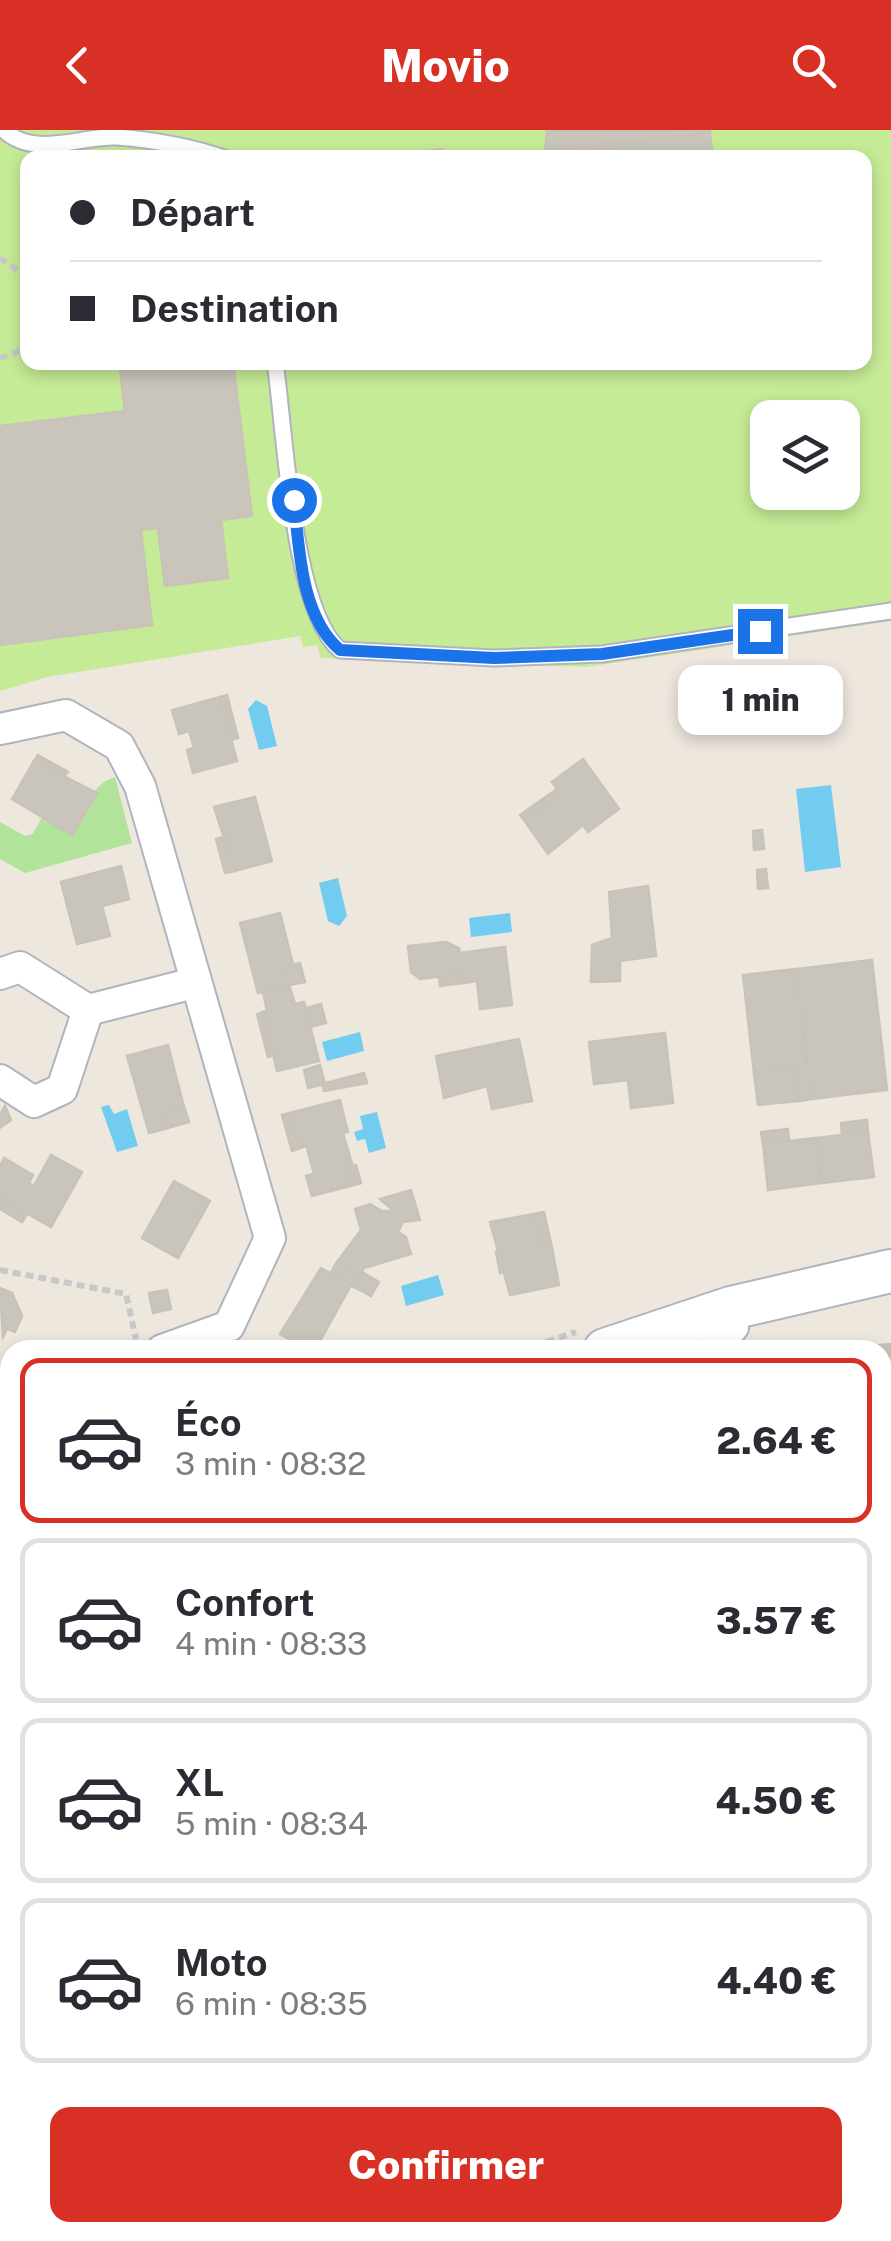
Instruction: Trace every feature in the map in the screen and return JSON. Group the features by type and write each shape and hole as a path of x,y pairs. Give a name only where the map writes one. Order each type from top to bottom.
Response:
{"street":[{"path":"0,728 66,715 119,746 140,786 270,1238 229,1326 190,1340"},
{"path":"0,974 20,966 88,1010 194,983"},
{"path":"0,1080 34,1102 62,1089 88,1010"},
{"path":"635,1340 731,1308 891,1271"},
{"path":"721,1340 733,1327 731,1308"}],"lane":[{"path":"4,130 37,150"},
{"path":"44,150 113,137 201,150"},
{"path":"276,370 308,594 325,637 340,650 494,658 602,654 891,611"}],"path":[{"path":"0,1270 126,1294 136,1340"}],"green space":[{"path":"0,130 891,130 891,621 586,667 321,658 317,645 303,647 300,636 47,677 0,691"},
{"path":"115,777 132,843 25,873 0,859 0,822 25,836 33,834 42,817 72,835 93,792"}],"water":[{"path":"256,700 267,706 277,746 259,750 248,709"},
{"path":"831,785 841,867 805,872 796,789"},
{"path":"338,878 347,916 339,926 328,921 319,883"},
{"path":"510,913 512,932 471,937 469,918"},
{"path":"360,1032 364,1051 327,1061 322,1042"},
{"path":"109,1105 114,1114 127,1109 138,1146 117,1152 101,1107"},
{"path":"377,1112 386,1148 369,1153 365,1139 357,1141 354,1132 363,1129 360,1116"},
{"path":"438,1275 444,1295 406,1306 401,1286"}],"building":[{"path":"547,130 710,130 710,133 545,150"},
{"path":"710,133 712,150 562,150"},
{"path":"120,370 234,370 252,516 221,520 228,578 165,586 158,528 141,530 152,625 0,645 0,426 125,411"},
{"path":"227,695 238,738 231,740 220,697"},
{"path":"220,697 237,761 193,773 187,750 194,748 189,731 179,734 172,710"},
{"path":"38,755 68,772 62,778 34,761"},
{"path":"583,759 619,809 588,832 583,825 548,854 524,820 561,794 552,782"},
{"path":"34,761 97,793 72,835 12,799"},
{"path":"557,789 561,794 524,820 520,815"},
{"path":"255,797 272,861 235,871 214,807"},
{"path":"762,830 764,849 754,850 753,831"},
{"path":"226,836 235,871 225,873 216,839"},
{"path":"121,866 129,899 102,906 110,936 77,944 61,882"},
{"path":"766,869 768,888 758,889 757,870"},
{"path":"648,886 656,956 620,961 620,981 591,982 592,945 612,938 609,892"},
{"path":"280,913 293,964 284,967 289,985 258,993 240,923"},
{"path":"446,942 459,948 460,953 505,947 512,1005 480,1009 477,981 463,983 461,974 420,979 411,972 408,946"},
{"path":"872,960 887,1090 811,1099 796,969"},
{"path":"300,963 305,982 289,985 284,967"},
{"path":"796,969 811,1099 800,1101 796,1068 754,1073 743,975"},
{"path":"461,974 463,983 440,986 439,977"},
{"path":"289,985 295,1004 304,1002 319,1061 277,1071 263,1012 267,1011 263,992"},
{"path":"321,1004 326,1023 310,1027 306,1008"},
{"path":"263,1012 274,1055 268,1057 257,1014"},
{"path":"665,1033 673,1103 631,1108 628,1080 594,1084 589,1042"},
{"path":"519,1039 532,1101 492,1109 487,1086 444,1098 436,1056"},
{"path":"168,1045 184,1107 164,1113 168,1128 149,1133 127,1056"},
{"path":"320,1065 325,1084 308,1088 304,1070"},
{"path":"796,1068 800,1101 758,1105 754,1073"},
{"path":"364,1073 367,1083 324,1091 322,1084"},
{"path":"340,1100 348,1132 343,1133 352,1164 345,1166 350,1186 312,1196 306,1176 314,1174 306,1144 298,1146 290,1113"},
{"path":"5,1106 11,1120 1,1127 0,1115"},
{"path":"184,1107 189,1122 168,1128 164,1113"},
{"path":"290,1113 298,1146 306,1146 292,1151 282,1115"},
{"path":"867,1120 868,1132 842,1135 841,1123"},
{"path":"788,1129 789,1141 763,1144 761,1132"},
{"path":"868,1132 874,1177 821,1183 816,1138"},
{"path":"816,1138 821,1183 768,1190 763,1144"},
{"path":"51,1155 82,1172 51,1227 0,1198 0,1166 4,1158 33,1175 29,1183 34,1186"},
{"path":"356,1165 361,1183 350,1186 345,1166"},
{"path":"174,1181 205,1198 196,1215 201,1217 178,1258 142,1238"},
{"path":"411,1190 420,1220 403,1222 398,1232 406,1237 411,1254 364,1268 360,1275 337,1262 361,1230 355,1209 370,1204 382,1211 394,1211 380,1199"},
{"path":"0,1198 27,1214 22,1222 0,1209"},
{"path":"205,1198 210,1201 201,1217 196,1215"},
{"path":"544,1212 552,1248 540,1242 534,1214"},
{"path":"534,1214 540,1242 552,1248 559,1285 510,1295 490,1222"},
{"path":"501,1251 505,1272 500,1273 496,1252"},
{"path":"337,1262 360,1275 354,1287 330,1274"},
{"path":"321,1268 351,1285 321,1340 291,1340 280,1334"},
{"path":"362,1272 379,1282 371,1296 354,1287"},
{"path":"0,1288 12,1293 22,1316 15,1332 7,1329 3,1337"},
{"path":"167,1290 171,1309 153,1313 149,1293"}],"route":[{"path":"294,500 308,594 325,637 340,650 494,658 602,654 760,631"}]}
